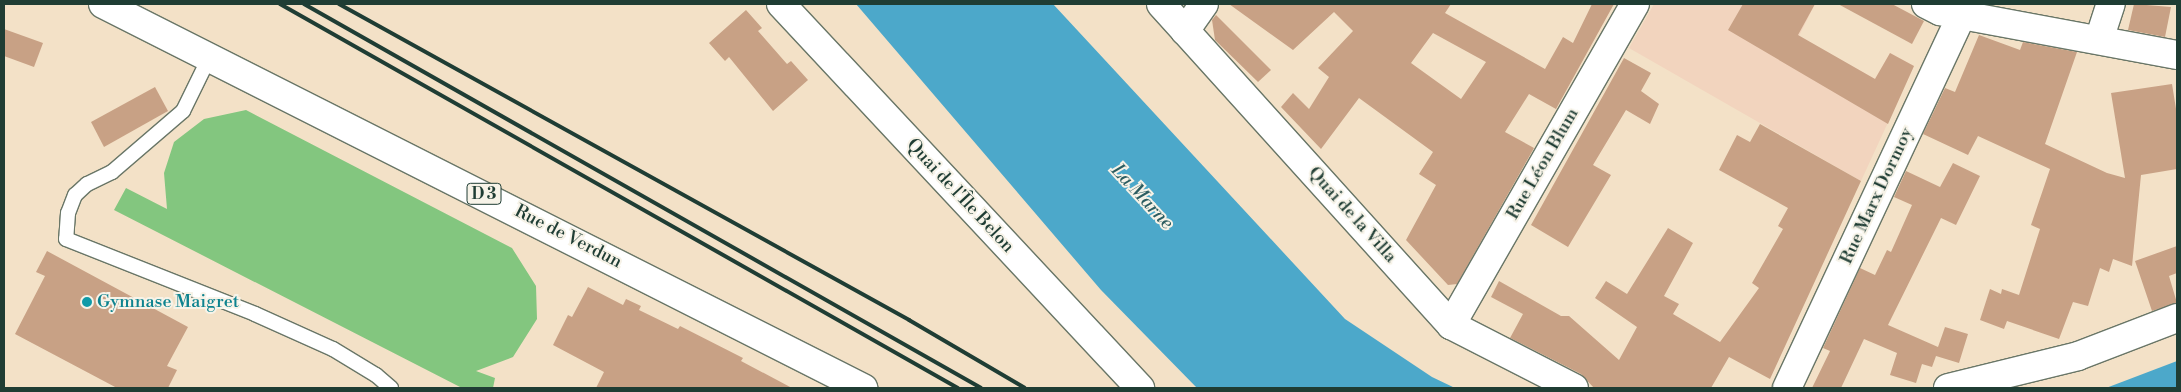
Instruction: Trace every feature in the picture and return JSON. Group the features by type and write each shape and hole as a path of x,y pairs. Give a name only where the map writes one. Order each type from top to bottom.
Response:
{"street":[{"name":"Rue de Verdun","path":"103,4 546,226 863,388"},
{"name":"Rue de Verdun","path":"139,4 214,60"},
{"name":"Quai de l'Île Belon","path":"781,4 1140,388"},
{"name":"Quai de la Villa","path":"1161,4 1451,325 1574,388"},
{"path":"1185,31 1204,4"},
{"name":"Rue Léon Blum","path":"1451,325 1635,4"},
{"path":"1926,4 1940,11 1964,9 2099,40 2177,55"},
{"path":"2099,40 2111,4"},
{"name":"Rue Marx Dormoy","path":"1787,388 1964,9"},
{"path":"1948,388 2078,356 2177,318"}],"lane":[{"path":"214,60 183,111 112,172 87,184 75,196 68,213 66,239 255,314 333,350 376,375 391,388"}],"shaded area":[{"path":"1654,4 1815,4 1799,36 1875,79 1890,53 1914,66 1861,181 1629,48"}],"green space":[{"path":"246,110 512,248 536,286 537,319 513,357 476,371 495,378 493,388 462,388 114,210 126,188 167,209 164,173 174,142 204,119"}],"water":[{"name":"La Marne","path":"856,4 1053,4 1345,319 1432,377 1455,388 1197,388 1101,290"},
{"path":"2177,361 2177,388 2106,388"}],"building":[{"path":"1229,4 1451,4 1445,13 1545,69 1563,37 1573,43 1592,4 1614,4 1556,109 1529,94 1505,132 1534,148 1457,284 1448,285 1406,240 1436,185 1419,174 1433,152 1359,98 1321,149 1281,107 1293,93 1309,109 1329,77 1318,68 1353,31 1334,12 1293,50","holes":["1433,33 1486,62 1461,99 1411,63"]},
{"path":"1743,4 1815,4 1798,35 1875,79 1890,53 1914,66 1888,124 1728,30"},
{"path":"1838,4 1892,4 1924,21 1912,44"},
{"path":"2134,4 2171,7 2165,37 2128,30"},
{"path":"746,10 762,28 758,31 787,64 791,61 808,80 773,111 729,57 725,61 709,43"},
{"path":"1216,15 1271,70 1258,82 1215,40 1212,20"},
{"path":"4,29 43,43 34,67 4,56"},
{"path":"1979,35 2020,50 2023,42 2077,52 2045,144 2107,173 2125,178 2111,93 2172,84 2177,115 2177,169 2141,175 2132,266 2113,259 2109,272 2100,268 2088,306 2073,302 2059,339 2007,321 2004,329 1980,320 1990,289 2001,294 2002,289 2019,295 2040,229 2031,225 2050,169 1978,136 1968,155 1923,134 1945,88 1955,92"},
{"path":"1624,58 1651,73 1641,91 1659,104 1650,124 1626,110 1593,165 1611,175 1568,247 1531,225"},
{"path":"155,87 168,111 104,147 91,122"},
{"path":"1760,124 1861,181 1770,379 1729,357 1711,388 1594,388 1581,374 1510,338 1523,314 1491,297 1499,281 1561,316 1569,316 1619,360 1637,327 1595,298 1606,281 1627,294 1668,228 1693,243 1664,296 1679,304 1673,314 1720,342 1759,288 1752,283 1783,229 1778,226 1788,208 1719,170 1737,135 1750,142"},
{"path":"1953,163 1980,176 1956,225 1941,218 1888,325 1938,347 1945,327 1968,334 1959,363 1936,356 1932,367 1922,364 1916,383 1890,375 1897,353 1864,339 1841,388 1812,388 1830,351 1823,348 1860,268 1875,275 1887,250 1891,252 1912,205 1894,197 1906,171 1940,187"},
{"path":"2177,246 2177,273 2169,276 2177,303 2152,311 2135,261"},
{"name":"Gymnase Maigret","path":"47,251 188,327 167,366 177,370 168,388 117,388 15,334 45,276 36,272"},
{"path":"588,287 623,305 626,299 641,306 639,310 678,329 680,326 743,358 741,361 792,388 596,388 604,372 553,345 568,315 572,317"}],"railway":[{"path":"280,4 958,388"},
{"path":"304,4 981,388"},
{"path":"339,4 909,320 1025,388"}],"place":[{"name":"Gymnase Maigret","path":"87,302"}]}
